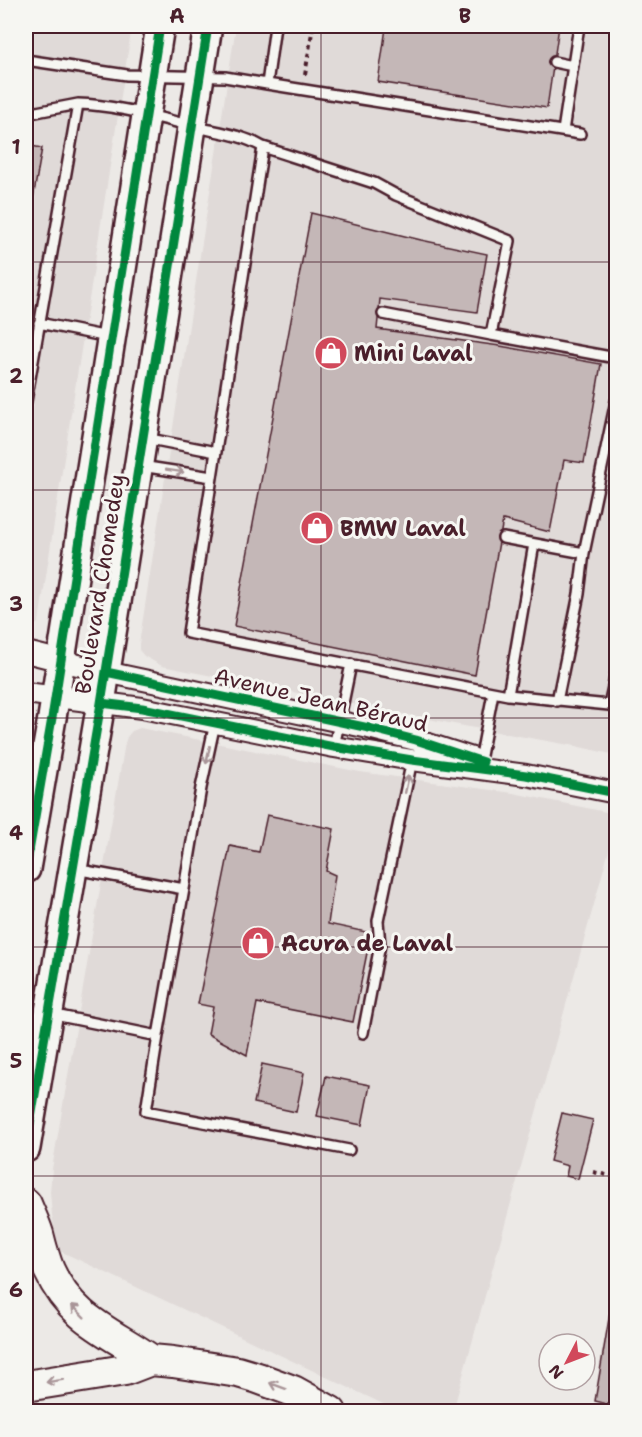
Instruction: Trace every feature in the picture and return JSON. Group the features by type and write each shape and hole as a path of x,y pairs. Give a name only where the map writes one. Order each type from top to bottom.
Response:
{"main road":[{"path":"26,1204 50,1272 63,1295 94,1325 127,1343 151,1360"},
{"path":"26,1386 125,1370 151,1360 195,1364 238,1372 293,1391 331,1412"}],"street":[{"name":"Boulevard Chomedey","path":"26,868 56,697 160,26"},
{"name":"Boulevard Chomedey","path":"26,1148 101,703 208,26"},
{"name":"Avenue Jean Béraud","path":"26,652 106,672 416,740 480,765"},
{"name":"Avenue Jean Béraud","path":"26,693 142,708 334,747 412,760 480,765 616,793"}],"lane":[{"path":"267,84 275,26"},
{"path":"563,131 579,26"},
{"path":"26,60 127,75 225,77 580,134"},
{"path":"554,62 573,66"},
{"path":"26,400 78,104"},
{"path":"26,114 78,104 122,109 238,136 263,147 374,183 396,195 510,241 491,335"},
{"path":"263,147 188,633 493,693 557,701 613,706 616,673"},
{"path":"383,314 616,358"},
{"path":"39,323 111,337"},
{"path":"557,701 579,594 584,554 616,401"},
{"path":"143,438 216,452"},
{"path":"139,465 212,477"},
{"path":"503,538 584,554"},
{"path":"508,695 534,544"},
{"path":"334,747 351,664"},
{"path":"480,765 493,693"},
{"path":"215,723 201,788 146,1111 349,1150"},
{"path":"363,1033 380,945 378,921 416,740"},
{"path":"73,868 184,889"},
{"path":"48,1013 158,1036"}],"path":[{"path":"303,89 313,26"},
{"path":"593,1172 616,1177"}],"shaded area":[{"path":"26,26 132,26 39,622 26,631"},
{"path":"236,26 616,26 616,755 162,666 144,656 139,650"},
{"path":"140,728 360,772 513,793 616,814 616,825 453,1411 398,1411 58,1250 50,1192 52,1169 125,743 132,731"}],"building":[{"path":"370,26 559,26 547,108 378,82 386,28"},
{"path":"26,145 42,148 26,238"},
{"path":"311,213 487,254 477,312 380,299 377,329 500,346 601,364 584,463 564,460 550,532 503,520 475,675 234,626"},
{"path":"267,815 334,829 326,871 335,875 328,924 371,933 353,1022 257,1003 247,1055 208,1034 213,1007 198,1004 230,846 259,852"},
{"path":"262,1064 304,1073 296,1112 254,1103"},
{"path":"326,1076 370,1085 362,1125 317,1116"},
{"path":"562,1113 593,1120 578,1179 566,1176 568,1166 550,1161"},
{"path":"616,1277 616,1406 595,1401"}],"cycle path":[{"path":"26,869 52,718 160,26"},
{"path":"26,1148 101,703 208,26"},
{"path":"106,672 369,728 416,740 483,762"},
{"path":"101,703 142,708 334,747 526,775 616,793"}],"place":[{"name":"Mini Laval","path":"331,353"},
{"name":"BMW Laval","path":"317,528"},
{"name":"Acura de Laval","path":"258,943"}]}
